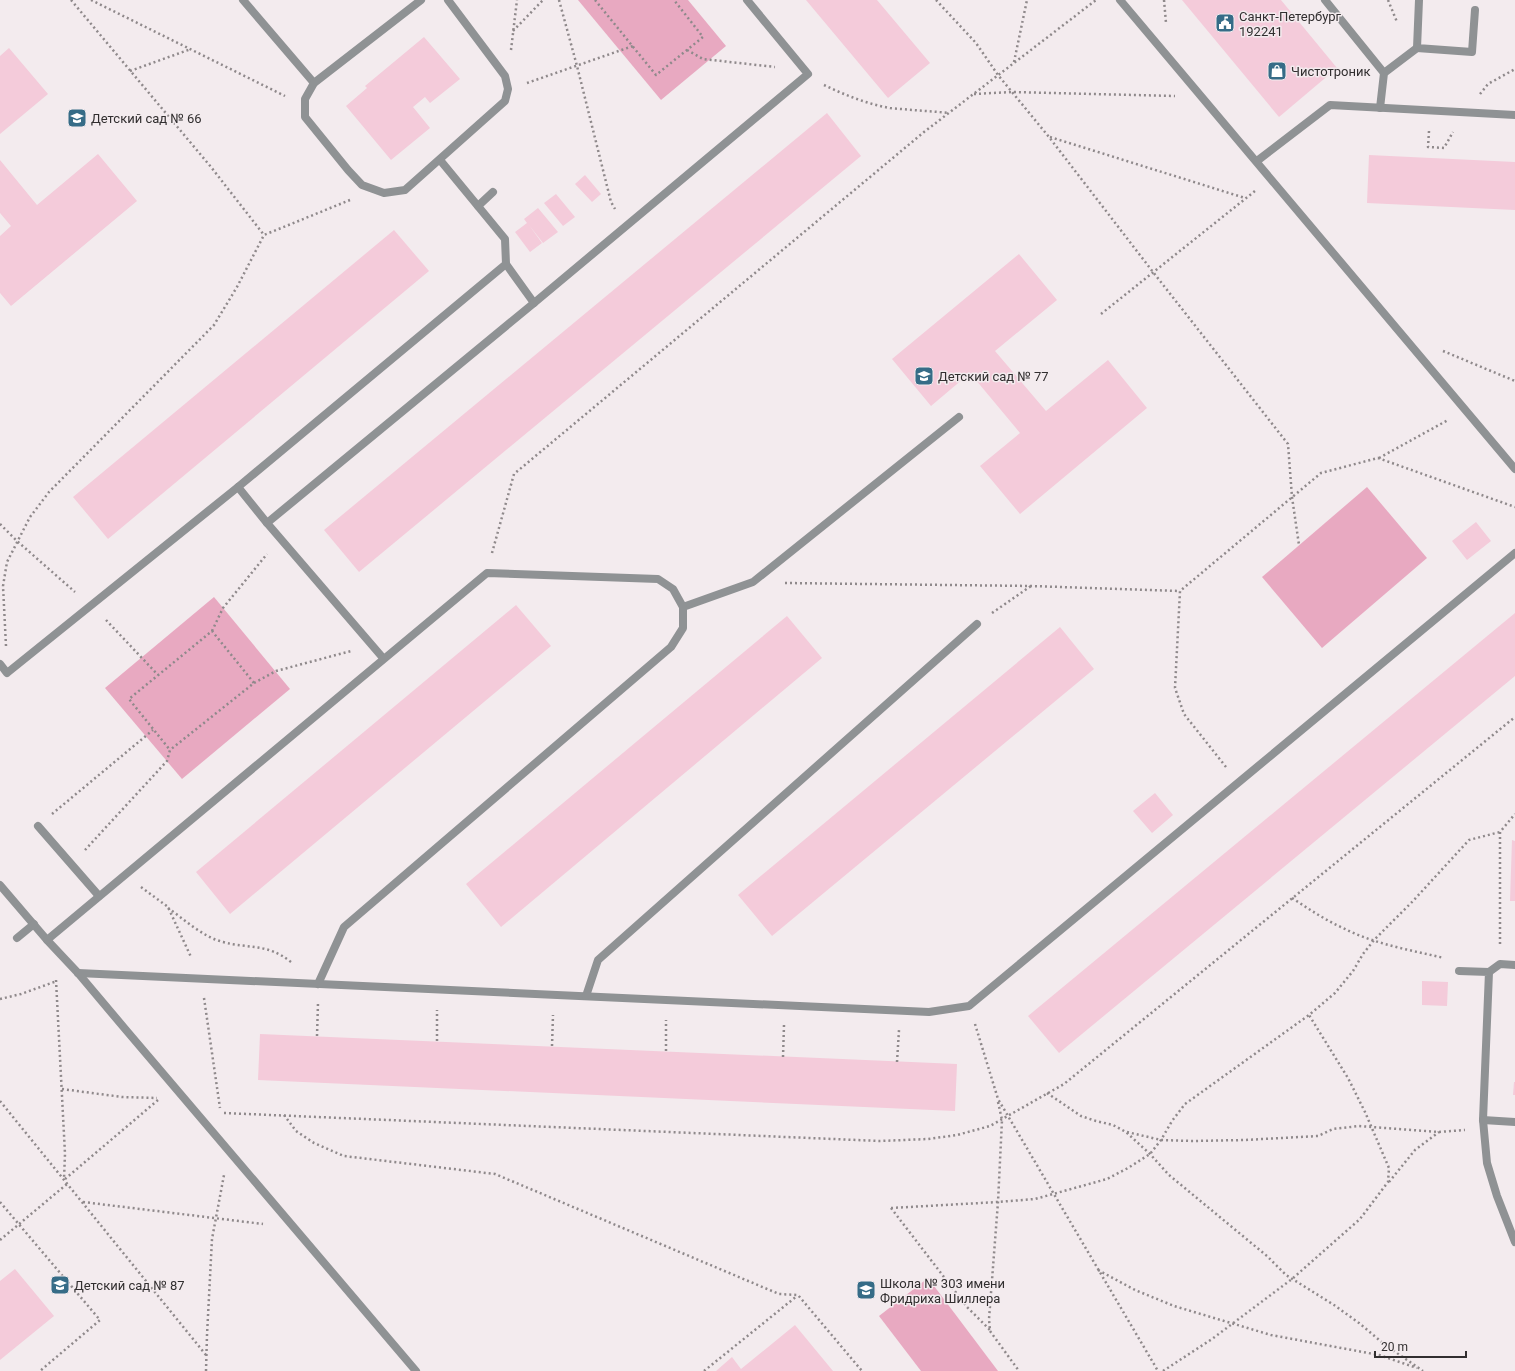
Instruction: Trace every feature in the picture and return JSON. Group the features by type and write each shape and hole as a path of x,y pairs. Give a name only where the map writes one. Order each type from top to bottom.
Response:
{"lane":[{"path":"243,0 314,83"},
{"path":"421,0 314,83 305,99 305,117 348,170 362,185 384,193 405,190 505,101 508,89 505,76 448,0"},
{"path":"267,523 534,303 808,74 746,0"},
{"path":"1120,0 1515,469"},
{"path":"1325,0 1384,73 1380,108"},
{"path":"1417,48 1419,0"},
{"path":"1384,73 1417,48 1472,52 1475,10"},
{"path":"1257,162 1330,105 1515,115"},
{"path":"440,160 505,238 506,264 534,303"},
{"path":"478,206 493,192"},
{"path":"0,664 7,673 238,487 506,264"},
{"path":"683,607 753,582 959,417"},
{"path":"238,487 383,658"},
{"path":"78,973 900,1011 930,1012 969,1006 1515,552"},
{"path":"47,940 383,658 487,573 658,579 673,589 683,607 683,628 671,647 344,927 318,984"},
{"path":"586,996 598,960 977,624"},
{"path":"38,826 99,896"},
{"path":"0,885 47,940 78,973 416,1371"},
{"path":"17,938 34,924"},
{"path":"1459,971 1488,972 1500,964 1515,965"},
{"path":"1488,972 1483,1120 1489,1169 1497,1196 1515,1242"},
{"path":"1483,1120 1515,1122"}],"path":[{"path":"71,0 211,167 264,235"},
{"path":"91,0 292,100 305,99"},
{"path":"505,76 509,62 517,0"},
{"path":"513,32 543,0"},
{"path":"559,0 577,66 610,202 624,227"},
{"path":"595,0 656,75 704,37 674,0"},
{"path":"936,0 976,42 998,75 1049,136 1153,272 1288,444 1292,497 1299,545"},
{"path":"1014,63 1027,0"},
{"path":"487,573 514,474 924,132 1096,0"},
{"path":"1388,0 1398,24"},
{"path":"508,89 633,46"},
{"path":"130,71 191,49"},
{"path":"687,50 703,59 774,67 808,74 819,83 844,94 890,108 949,113"},
{"path":"973,94 1012,92 1202,96"},
{"path":"1049,136 1245,198"},
{"path":"1101,314 1271,178"},
{"path":"7,673 3,586 7,562 30,517 49,492 214,326 237,287 264,235 374,190"},
{"path":"1408,341 1426,344 1515,381"},
{"path":"753,582 1031,586 1180,591 1321,473 1378,458 1466,411"},
{"path":"1378,458 1515,507"},
{"path":"0,524 107,621 158,675"},
{"path":"170,750 128,699 212,631 223,608 280,538"},
{"path":"977,624 1031,586"},
{"path":"1180,591 1175,688 1184,714 1238,782"},
{"path":"212,631 254,683"},
{"path":"72,864 167,761 170,750 254,683 276,671 372,645"},
{"path":"195,1111 880,1141 928,1139 957,1135 990,1126 1064,1084 1515,717"},
{"path":"38,826 153,730"},
{"path":"1019,1371 990,1331 967,1307 891,1208 1035,1199 1107,1180 1128,1168 1150,1154 1185,1104 1309,1015 1335,993 1353,971 1363,954 1374,940 1414,901 1470,840 1500,832 1515,814"},
{"path":"1500,832 1500,964"},
{"path":"1292,898 1320,917 1344,929 1374,940 1447,958 1459,971"},
{"path":"168,907 196,928 223,942 259,947 280,953 318,984 317,1036"},
{"path":"55,947 66,1154 64,1180"},
{"path":"0,999 21,994 78,973"},
{"path":"437,1042 438,989"},
{"path":"552,1046 554,995"},
{"path":"666,1000 666,1051"},
{"path":"783,1057 785,1005"},
{"path":"969,1006 998,1098 1002,1120 998,1202 989,1319 990,1331"},
{"path":"897,1062 900,1011"},
{"path":"1309,1015 1348,1078 1372,1127 1389,1168 1388,1182"},
{"path":"62,1089 122,1097 161,1097 64,1180"},
{"path":"1048,1093 1080,1116 1113,1125 1126,1132 1150,1154 1169,1175 1292,1279 1334,1305 1384,1344 1423,1370"},
{"path":"998,1098 1158,1371"},
{"path":"0,1101 206,1354"},
{"path":"284,1115 296,1131 314,1143 344,1156 495,1174 780,1294 798,1295 862,1371"},
{"path":"1126,1132 1161,1140 1207,1141 1318,1136 1333,1129 1359,1126 1439,1132 1484,1128"},
{"path":"1163,1371 1233,1323 1292,1279 1360,1219 1415,1150 1439,1132"},
{"path":"206,1371 212,1239 228,1150"},
{"path":"0,1240 68,1184"},
{"path":"0,1202 100,1320 40,1371"},
{"path":"83,1202 294,1227"},
{"path":"1098,1270 1128,1287 1174,1306 1271,1335 1379,1355 1423,1370"},
{"path":"704,1371 798,1295"}],"shaded area":[{"path":"578,0 688,0 726,46 661,100"},
{"path":"1367,487 1427,558 1322,648 1262,577"},
{"path":"214,597 290,689 182,779 105,688"},
{"path":"928,1278 998,1371 921,1371 879,1316"}],"building":[{"path":"806,0 877,0 930,63 888,98"},
{"path":"1182,0 1281,0 1337,68 1279,117"},
{"path":"424,37 460,79 430,103 425,97 413,107 430,128 391,160 346,106 367,88 365,86"},
{"path":"9,48 48,94 0,134 0,56"},
{"path":"827,113 861,156 359,572 324,530"},
{"path":"98,154 137,201 11,306 0,293 0,236 11,226 0,213 0,160 37,205"},
{"path":"1369,155 1515,162 1515,210 1367,203"},
{"path":"585,175 601,194 592,202 575,184"},
{"path":"556,194 575,217 563,226 544,203"},
{"path":"538,208 558,232 543,243 529,225 542,243 530,252 515,232 527,223 524,219"},
{"path":"394,230 429,271 108,539 73,497"},
{"path":"1019,254 1057,300 995,351 1046,411 1108,360 1147,408 1020,514 980,466 1020,433 970,373 931,406 892,359"},
{"path":"1476,522 1491,541 1467,560 1452,541"},
{"path":"516,605 551,646 230,914 196,872"},
{"path":"1515,613 1515,676 1059,1053 1028,1016"},
{"path":"787,616 822,658 501,927 466,884"},
{"path":"1060,627 1094,669 772,936 738,895"},
{"path":"1155,793 1173,815 1152,833 1133,811"},
{"path":"1512,840 1515,841 1515,901 1510,901"},
{"path":"1422,981 1448,982 1447,1006 1422,1005"},
{"path":"260,1034 957,1064 955,1111 258,1080"},
{"path":"1514,1082 1515,1095 1513,1095"},
{"path":"15,1269 54,1316 0,1360 0,1281"},
{"path":"795,1325 833,1371 716,1371 732,1357 741,1369"}],"place":[{"name":"Санкт-Петербург 192241","path":"1225,23"},
{"name":"Чистотроник","path":"1277,71"},
{"name":"Детский сад № 66","path":"77,118"},
{"name":"Детский сад № 77","path":"924,376"},
{"name":"Детский сад № 87","path":"60,1285"},
{"name":"Школа № 303 имени Фридриха Шиллера","path":"866,1290"}]}
